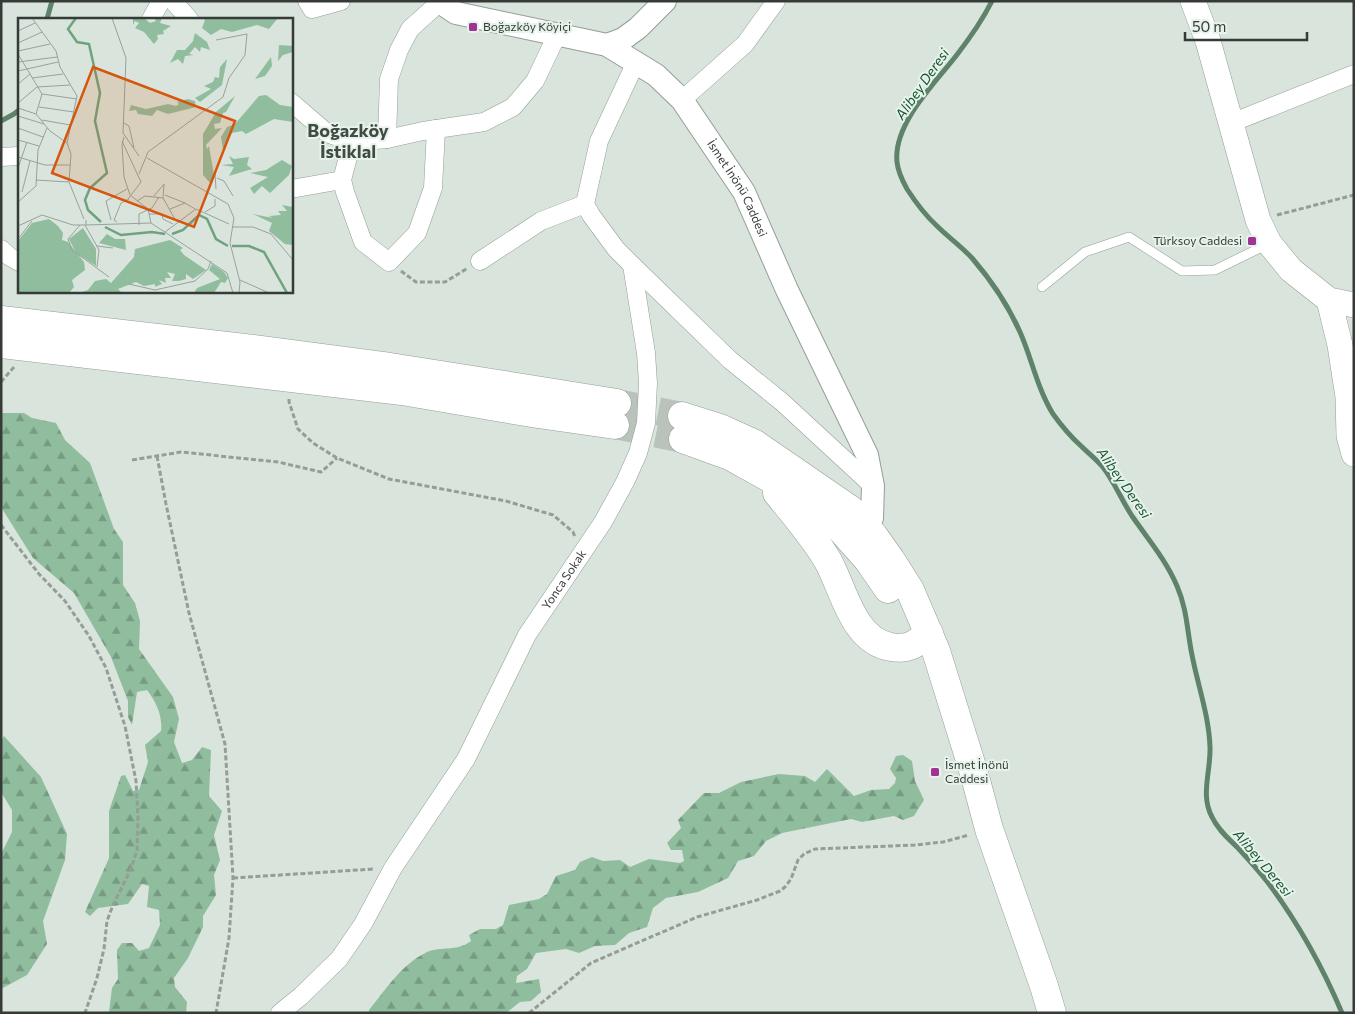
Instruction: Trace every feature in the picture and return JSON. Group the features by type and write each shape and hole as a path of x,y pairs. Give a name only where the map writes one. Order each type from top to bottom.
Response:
{"main road":[{"path":"1193,1 1208,41 1258,220 1269,244 1291,270 1329,300 1354,304"},
{"path":"1329,300 1340,345 1348,397 1349,436 1354,454"},
{"path":"1,320 253,348 380,365 616,414 538,414 402,391 1,344"},
{"path":"863,539 851,510 756,444 720,428 682,428 782,485 836,524 863,539 891,560 910,590 922,639 936,651 974,772 988,829 1052,1013"},
{"path":"754,469 796,515 814,540 834,573 851,613 866,634 882,646 901,648 922,639"}],"street":[{"path":"152,18 161,1"},
{"path":"173,1 187,18"},
{"path":"307,1 312,9 341,1"},
{"path":"607,45 623,39 638,28 665,1"},
{"path":"682,100 745,44 776,1"},
{"path":"387,139 389,79 399,50 410,29 439,2"},
{"name":"İsmet İnönü Caddesi","path":"439,2 456,13 607,45 656,75 682,100 744,192 787,290 867,455 873,486 872,518 863,539"},
{"path":"638,28 632,49 636,62 599,141 585,204 590,214 616,249 730,360 782,402 873,486"},
{"path":"292,103 327,133 352,142 387,139 484,122 513,107 535,81 557,35"},
{"path":"1231,123 1354,74"},
{"path":"352,142 342,180 345,192 363,242 389,262 417,234 433,188 436,129"},
{"path":"1,157 18,156"},
{"path":"292,189 342,180"},
{"path":"480,261 541,221 585,204"},
{"path":"1,249 18,261"},
{"name":"Yonca Sokak","path":"280,1013 301,996 339,959 363,924 392,868 466,759 527,635 603,522 625,482 638,453 646,423 648,383 646,353 632,265"}],"lane":[{"path":"1042,287 1085,252 1129,237 1182,271 1215,270 1269,244"}],"path":[{"path":"1258,220 1354,195"},
{"path":"389,262 416,282 445,282 480,261"},
{"path":"290,378 289,402 298,429 313,443 337,458 389,480 506,501 553,514 573,532 582,553"},
{"path":"132,460 181,452 278,462 321,472 337,458"},
{"path":"157,456 189,614 225,744 233,878 230,938 216,1013"},
{"path":"1,525 39,574 65,601 89,636 106,668 125,726 136,781 137,850 131,869 107,921 104,949 97,978 85,1013"},
{"path":"529,1013 591,963 697,917 757,900 780,891 790,879 798,860 804,854 815,849 915,846 943,842 988,829"},
{"path":"233,878 392,868"}],"green space":[{"path":"1,413 24,413 32,418 56,423 65,440 90,463 114,529 123,542 123,585 135,603 140,621 139,649 173,697 179,719 174,742 182,763 192,760 202,747 211,750 209,796 222,811 214,835 220,860 214,875 216,895 203,916 203,927 188,958 174,978 175,987 187,1002 186,1013 109,1012 112,988 118,979 117,950 122,943 132,943 139,951 149,948 160,925 159,910 147,907 149,886 142,884 128,904 98,908 90,916 85,912 109,858 109,811 121,776 125,775 133,791 139,790 148,762 145,745 161,731 161,720 156,704 147,690 137,692 132,725 128,717 128,701 111,657 74,593 33,558 1,507"},
{"path":"4,736 41,777 67,834 65,860 43,921 47,944 27,975 1,989 1,854 12,832 12,810 1,792 1,741"},
{"path":"903,755 912,761 915,781 924,800 914,816 903,820 894,816 862,822 851,819 782,833 766,841 754,856 738,861 728,878 698,892 666,898 653,908 647,927 629,933 615,945 595,946 579,953 566,949 536,953 527,969 517,976 516,983 539,979 541,992 531,1001 520,1002 506,1013 369,1013 369,1010 402,970 418,957 432,950 460,947 471,941 469,935 480,929 496,929 503,925 509,905 539,899 547,894 556,876 575,870 580,862 592,857 603,861 620,860 630,867 649,859 680,863 684,861 682,850 671,850 667,843 681,828 678,820 704,793 719,793 741,782 779,774 805,776 815,782 827,769 854,796 871,790 889,789 895,783 896,778 890,769 896,756"}],"waterway":[{"name":"Alibey Deresi","path":"47,18 52,1"},
{"name":"Alibey Deresi","path":"992,1 971,36 927,91 908,119 898,148 897,162 899,173 907,189 921,209 972,258 999,293 1020,332 1047,404 1053,414 1076,442 1106,472 1132,516 1173,576 1183,603 1192,655 1208,724 1210,756 1206,792 1212,817 1217,826 1262,875 1290,914 1327,979 1342,1013"},
{"name":"Alibey Deresi","path":"1,121 18,111"}],"tunnel":[{"path":"617,403 682,416"},
{"path":"615,425 683,439"}],"place":[{"name":"Boğazköy Köyiçi","path":"473,27"},
{"name":"Türksoy Caddesi","path":"1252,241"},
{"name":"İsmet İnönü Caddesi","path":"935,772"}],"district":[{"name":"Boğazköy İstiklal","path":"348,141"}]}
